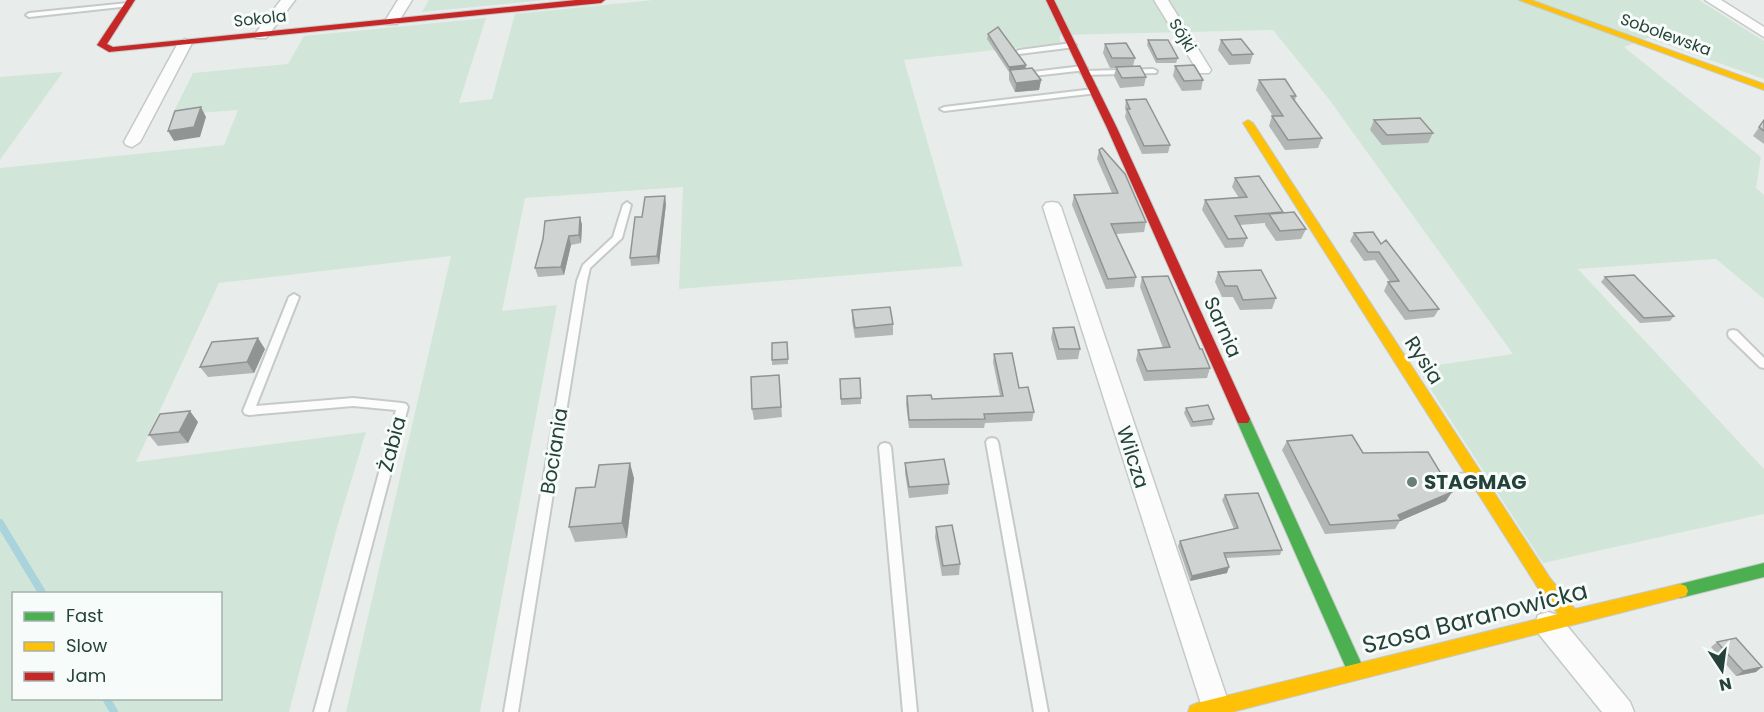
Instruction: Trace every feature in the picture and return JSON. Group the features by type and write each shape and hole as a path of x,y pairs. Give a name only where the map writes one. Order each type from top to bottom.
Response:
{"street":[{"path":"261,35 288,0"},
{"path":"392,21 405,0"},
{"name":"Sokola","path":"129,2 102,45 112,50 601,0"},
{"name":"Sarnia","path":"1050,0 1094,91 1356,671"},
{"name":"Sójki","path":"1161,0 1204,70"},
{"name":"Sobolewska","path":"1523,0 1764,87"},
{"path":"1713,0 1764,33"},
{"path":"132,142 185,43"},
{"name":"Rysia","path":"1248,123 1544,583 1559,620"},
{"name":"Wilcza","path":"1052,207 1206,710"},
{"name":"Szosa Baranowicka","path":"1206,710 1764,570"},
{"path":"1559,620 1620,712"}],"lane":[{"path":"29,15 129,2"},
{"path":"1019,52 1072,45"},
{"path":"1010,76 1153,70"},
{"path":"1058,78 1085,72"},
{"path":"944,109 1094,91"},
{"name":"Bociania","path":"511,712 582,281 586,267 617,238 627,205"},
{"name":"Żabia","path":"294,297 249,411 353,402 402,407 321,712"},
{"path":"1733,334 1764,364"},
{"path":"992,442 1041,712"},
{"path":"885,447 910,712"},
{"path":"1450,479 1476,477"}],"green space":[{"path":"429,0 546,0 422,12"},
{"path":"653,0 1699,0 1764,41 1764,79 1648,38 1624,47 1761,157 1756,188 1764,195 1764,299 1716,259 1578,269 1764,469 1764,514 1543,563 1417,368 1513,354 1328,98 1273,30 1060,35 1060,43 904,60 963,266 679,289 683,187 525,198 502,311 557,305 480,712 346,712 451,256 219,283 136,462 366,432 336,531 289,712 0,712 0,168 224,145 238,110 172,115 193,73 288,64 304,36 486,18 459,103 492,99 515,14"},
{"path":"63,72 0,160 0,77"}],"building":[{"path":"998,27 1026,65 1009,67 988,34"},
{"path":"1241,39 1253,54 1232,55 1221,40"},
{"path":"1148,40 1168,40 1178,58 1157,59"},
{"path":"1126,43 1135,58 1112,58 1105,44"},
{"path":"1194,65 1203,80 1184,81 1175,66"},
{"path":"1140,66 1146,77 1122,78 1116,67"},
{"path":"1032,68 1041,80 1016,83 1010,70"},
{"path":"1285,79 1296,96 1291,96 1322,138 1288,140 1272,116 1283,116 1259,80"},
{"path":"1146,99 1170,145 1144,146 1127,109 1130,109 1126,100"},
{"path":"201,107 194,127 168,131 175,111"},
{"path":"1420,118 1433,133 1387,135 1374,120"},
{"path":"1764,120 1764,131 1759,127"},
{"path":"1102,148 1125,174 1146,222 1111,224 1136,277 1108,279 1074,195 1118,193 1099,150"},
{"path":"1259,176 1283,212 1235,216 1247,238 1228,239 1205,200 1247,197 1235,178"},
{"path":"665,196 657,256 630,258 635,217 642,217 645,197"},
{"path":"1294,212 1306,229 1280,231 1269,214"},
{"path":"580,217 579,235 569,236 561,267 535,268 545,221"},
{"path":"1373,232 1381,244 1386,240 1439,309 1409,311 1388,282 1399,281 1379,252 1368,252 1354,233"},
{"path":"1261,270 1276,298 1243,300 1237,286 1225,286 1218,272"},
{"path":"1634,275 1674,316 1644,318 1605,277"},
{"path":"1168,276 1210,368 1147,371 1138,350 1170,347 1142,277"},
{"path":"890,307 893,324 855,328 852,310"},
{"path":"1074,327 1080,349 1059,349 1053,328"},
{"path":"258,338 247,362 200,367 212,342"},
{"path":"787,342 788,359 772,360 772,343"},
{"path":"1012,353 1019,388 1028,387 1034,412 984,414 985,419 909,420 907,396 931,395 932,399 1003,396 994,354"},
{"path":"779,375 781,407 752,409 751,377"},
{"path":"860,378 861,398 841,399 840,379"},
{"path":"1208,405 1214,419 1193,422 1186,408"},
{"path":"190,411 179,432 149,435 160,414"},
{"path":"1352,435 1363,453 1428,452 1452,492 1398,515 1401,520 1330,525 1287,441"},
{"path":"944,459 949,484 909,487 905,463"},
{"path":"630,463 622,523 569,527 576,488 595,487 599,465"},
{"path":"1258,493 1282,550 1224,553 1229,567 1192,576 1180,541 1238,528 1225,495"},
{"path":"952,525 960,564 943,566 936,527"},
{"path":"1736,638 1762,667 1743,671 1717,642"}],"waterway":[{"path":"0,523 42,592"},
{"path":"107,700 114,712"}],"traffic: fast":[{"path":"1243,419 1356,671"},
{"path":"1680,591 1764,570"}],"traffic: slow":[{"path":"1523,0 1764,87"},
{"path":"1248,123 1544,583 1571,617"},
{"path":"1197,712 1680,591"}],"traffic: jam":[{"path":"131,0 102,45 112,50 601,0"},
{"path":"1050,0 1112,128 1243,419"}],"place":[{"name":"STAGMAG","path":"1412,482"}]}
